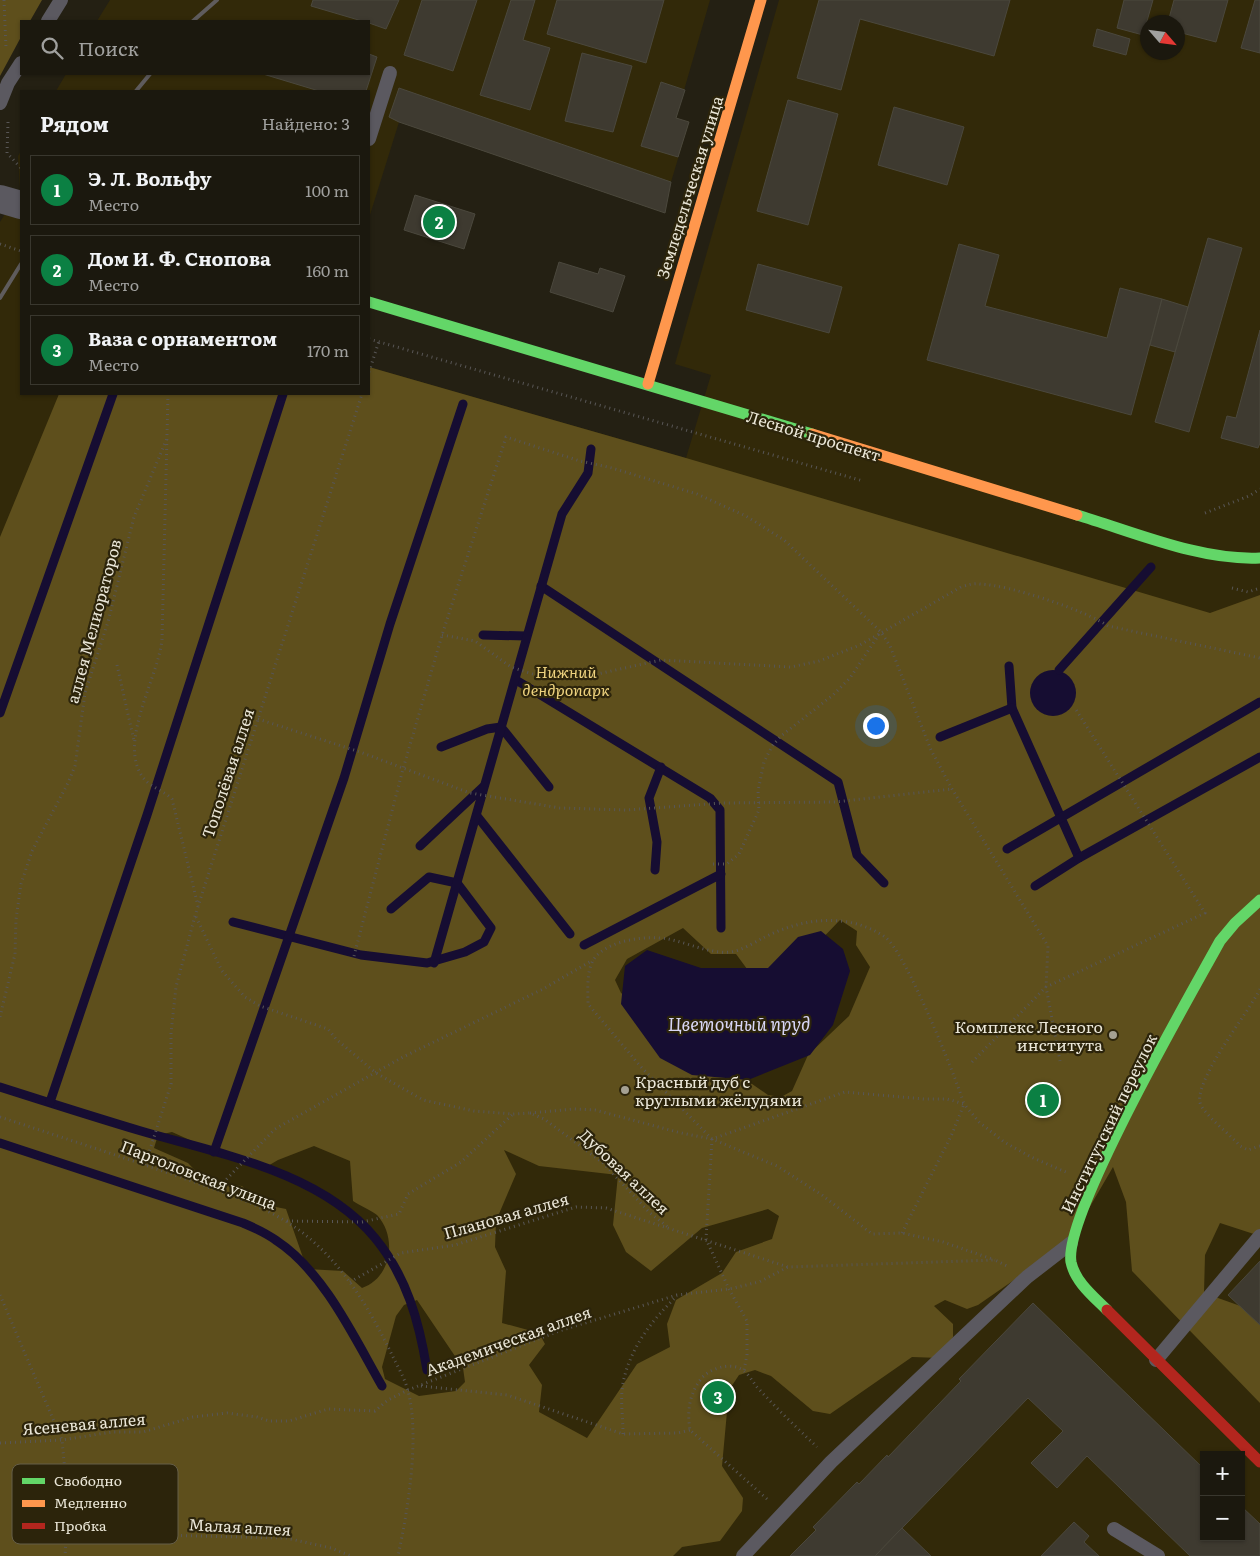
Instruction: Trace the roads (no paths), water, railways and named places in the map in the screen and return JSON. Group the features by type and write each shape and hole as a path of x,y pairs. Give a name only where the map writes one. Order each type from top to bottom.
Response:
{"street":[{"name":"Земледельческая улица","path":"648,384 761,0"},
{"path":"0,199 20,205"},
{"name":"Лесной проспект","path":"370,302 648,384 1189,549 1240,559 1260,558"},
{"name":"Институтский переулок","path":"1260,900 1235,923 1220,941 1131,1107 1094,1183 1071,1243 1071,1263 1080,1282 1260,1462"}],"lane":[{"path":"49,20 61,0"},
{"path":"0,104 8,83 20,65"},
{"path":"370,136 390,73"},
{"path":"1156,1360 1260,1236"},
{"path":"743,1556 831,1462 1027,1277 1071,1243"},
{"path":"1114,1529 1158,1556"}],"water":[{"path":"1053,670 1066,674 1072,680 1076,693 1072,706 1066,712 1053,716 1040,712 1034,706 1030,693 1034,680 1040,674"},
{"name":"Цветочный пруд","path":"821,931 843,949 850,971 833,1025 810,1055 748,1080 692,1075 660,1058 621,1004 625,966 647,950 701,968 768,968 798,937"}],"waterway":[{"path":"0,713 113,395"},
{"path":"50,1102 147,815 283,395"},
{"path":"214,1152 344,778 390,624 463,404"},
{"path":"434,963 562,514 588,473 591,449"},
{"path":"1059,670 1151,567"},
{"path":"541,586 838,782 857,855 884,883"},
{"path":"483,635 526,636"},
{"path":"1009,666 1012,708 1079,858"},
{"path":"516,680 710,798 720,810 721,928"},
{"path":"1007,849 1260,702"},
{"path":"940,737 1012,708"},
{"path":"441,747 487,729 501,727 549,787"},
{"path":"1035,886 1079,858 1260,757"},
{"path":"655,870 657,842 649,798 661,767"},
{"path":"420,846 483,787"},
{"path":"477,816 570,934"},
{"path":"584,945 721,874"},
{"path":"233,922 361,955 427,963 465,952 484,942 491,928 457,883 429,877 391,909"},
{"path":"0,1087 267,1168 298,1181 327,1197 353,1215 375,1238 396,1268 410,1300 420,1334 427,1370"},
{"path":"0,1143 243,1223 273,1238 294,1254 324,1288 382,1386"}],"railway":[{"path":"194,20 217,0"},
{"path":"137,90 149,75"},
{"path":"0,298 20,266"}],"place":[{"name":"Дом И. Ф. Снопова","path":"439,222"},
{"name":"Комплекс Лесного института","path":"1113,1035"},
{"name":"Красный дуб с круглыми жёлудями","path":"625,1090"},
{"name":"Э. Л. Вольфу","path":"1043,1100"},
{"name":"Ваза с орнаментом","path":"718,1397"}],"park label":[{"name":"Нижний дендропарк","path":"566,680"}]}
